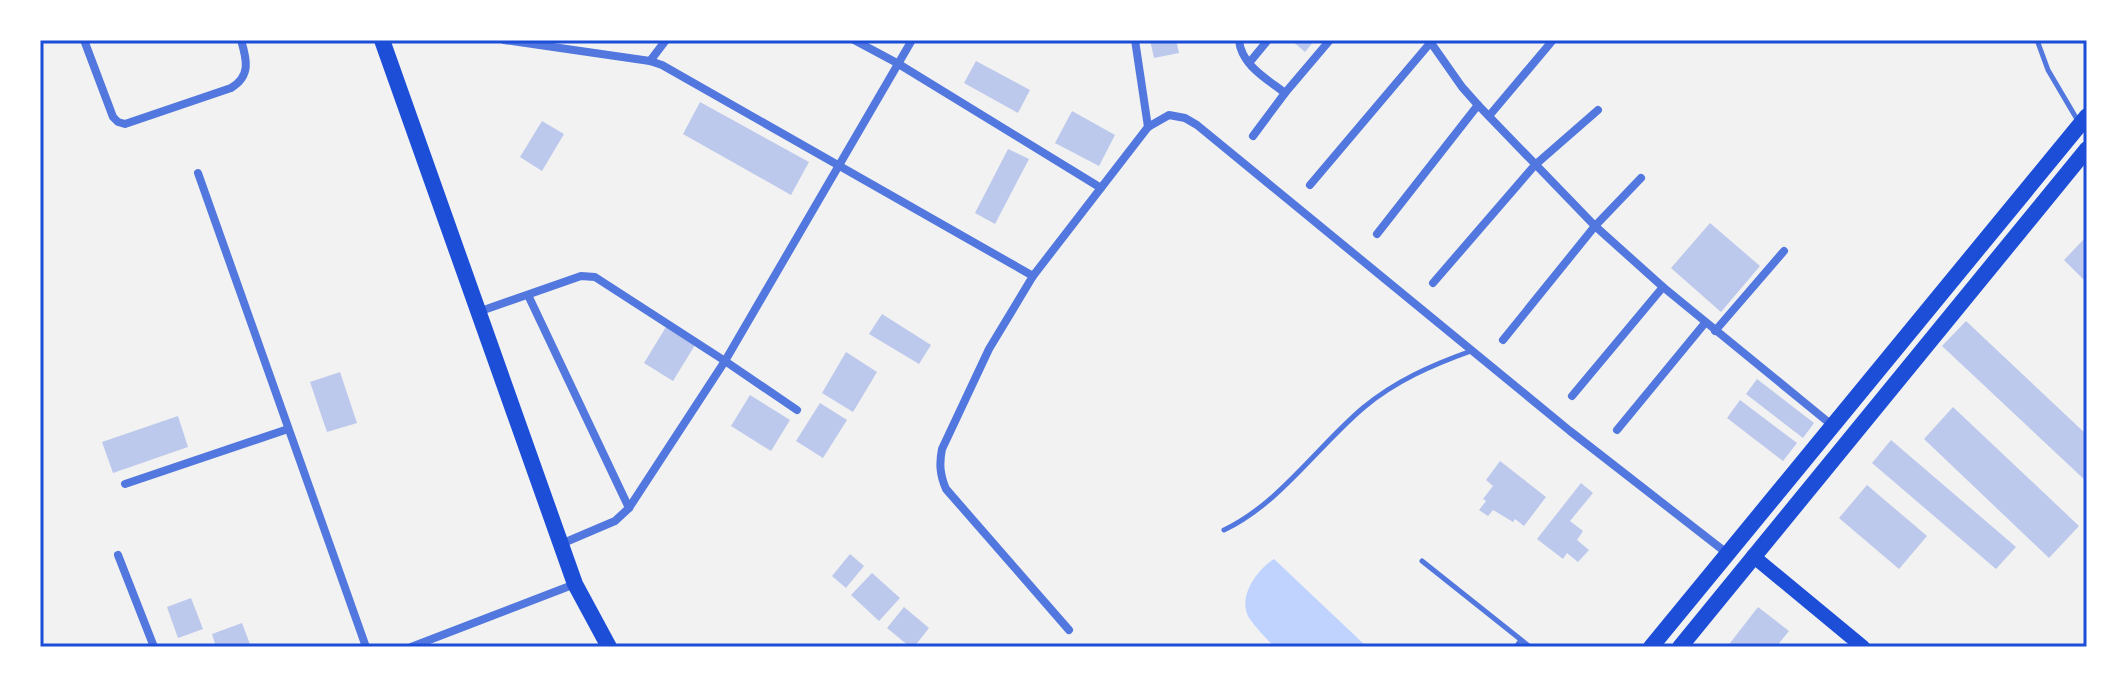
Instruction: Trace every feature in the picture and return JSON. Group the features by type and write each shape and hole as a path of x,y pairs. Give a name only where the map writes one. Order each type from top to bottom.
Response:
{"main road":[{"path":"382,40 484,310 575,584 609,647"},
{"path":"1651,647 2084,120"},
{"path":"1680,647 2087,149"},
{"path":"1753,556 1863,647"}],"street":[{"path":"84,40 113,117 125,124 239,83 247,69 241,40"},
{"path":"504,40 650,61 676,72 1033,276"},
{"path":"650,61 666,40"},
{"path":"854,40 1101,188"},
{"path":"561,544 615,521 629,508 725,361 912,40"},
{"path":"1135,40 1148,127"},
{"path":"1239,40 1249,63 1285,93"},
{"path":"1249,63 1268,40"},
{"path":"1253,136 1330,40"},
{"path":"1489,116 1553,40"},
{"path":"1310,185 1430,41 1478,105 1595,226 1705,323 1833,426"},
{"path":"1377,234 1478,105"},
{"path":"1433,283 1535,165 1598,110"},
{"path":"1069,630 946,489 940,475 939,461 989,349 1033,276 1148,127 1169,115 1185,118 1197,125 1570,431 1729,554"},
{"path":"198,173 366,647"},
{"path":"1503,340 1595,226 1641,178"},
{"path":"1715,331 1784,251"},
{"path":"484,310 581,276 595,277 797,410"},
{"path":"1572,396 1663,287"},
{"path":"528,295 629,508"},
{"path":"1617,430 1705,323"},
{"path":"125,484 288,429"},
{"path":"118,555 154,647"},
{"path":"411,647 575,584"}],"lane":[{"path":"2037,40 2048,70 2084,120"},
{"path":"1224,530 1254,514 1364,407 1429,366 1471,351"},
{"path":"1422,561 1530,647"},
{"path":"1516,647 1521,640"}],"water":[{"path":"1274,559 1367,647 1274,647 1249,618 1245,601 1255,577"}],"building":[{"path":"1150,40 1176,40 1179,53 1154,58"},
{"path":"1291,40 1315,40 1305,52"},
{"path":"976,61 1030,90 1018,113 964,83"},
{"path":"700,102 809,162 791,195 683,134"},
{"path":"1072,111 1115,135 1099,166 1055,143"},
{"path":"542,121 564,134 542,171 520,157"},
{"path":"1008,149 1029,159 995,224 975,213"},
{"path":"1710,223 1760,266 1721,312 1671,268"},
{"path":"2087,236 2087,283 2064,260"},
{"path":"882,314 931,345 919,364 869,334"},
{"path":"1966,321 2087,435 2087,482 1942,346"},
{"path":"666,327 695,345 673,381 644,363"},
{"path":"846,352 877,372 853,412 822,393"},
{"path":"340,372 357,423 327,432 310,382"},
{"path":"1757,379 1814,423 1803,438 1746,394"},
{"path":"750,395 790,420 771,451 731,426"},
{"path":"1740,400 1797,443 1783,461 1727,418"},
{"path":"820,403 847,420 823,458 796,441"},
{"path":"1953,407 2079,526 2049,558 1924,439"},
{"path":"178,416 188,447 113,473 102,442"},
{"path":"1891,440 2016,547 1996,569 1872,463"},
{"path":"1500,461 1546,497 1524,526 1493,510 1488,516 1479,510 1493,486 1486,480"},
{"path":"1581,483 1593,493 1570,521 1583,531 1577,540 1589,550 1578,562 1567,553 1563,559 1537,539"},
{"path":"1867,485 1927,536 1899,569 1839,518"},
{"path":"850,554 864,566 846,588 832,576"},
{"path":"872,573 900,598 879,621 851,595"},
{"path":"191,598 203,629 178,638 167,607"},
{"path":"904,607 929,628 914,647 887,628"},
{"path":"1758,607 1789,631 1776,647 1727,647"},
{"path":"242,623 251,647 216,647 212,634"}]}
